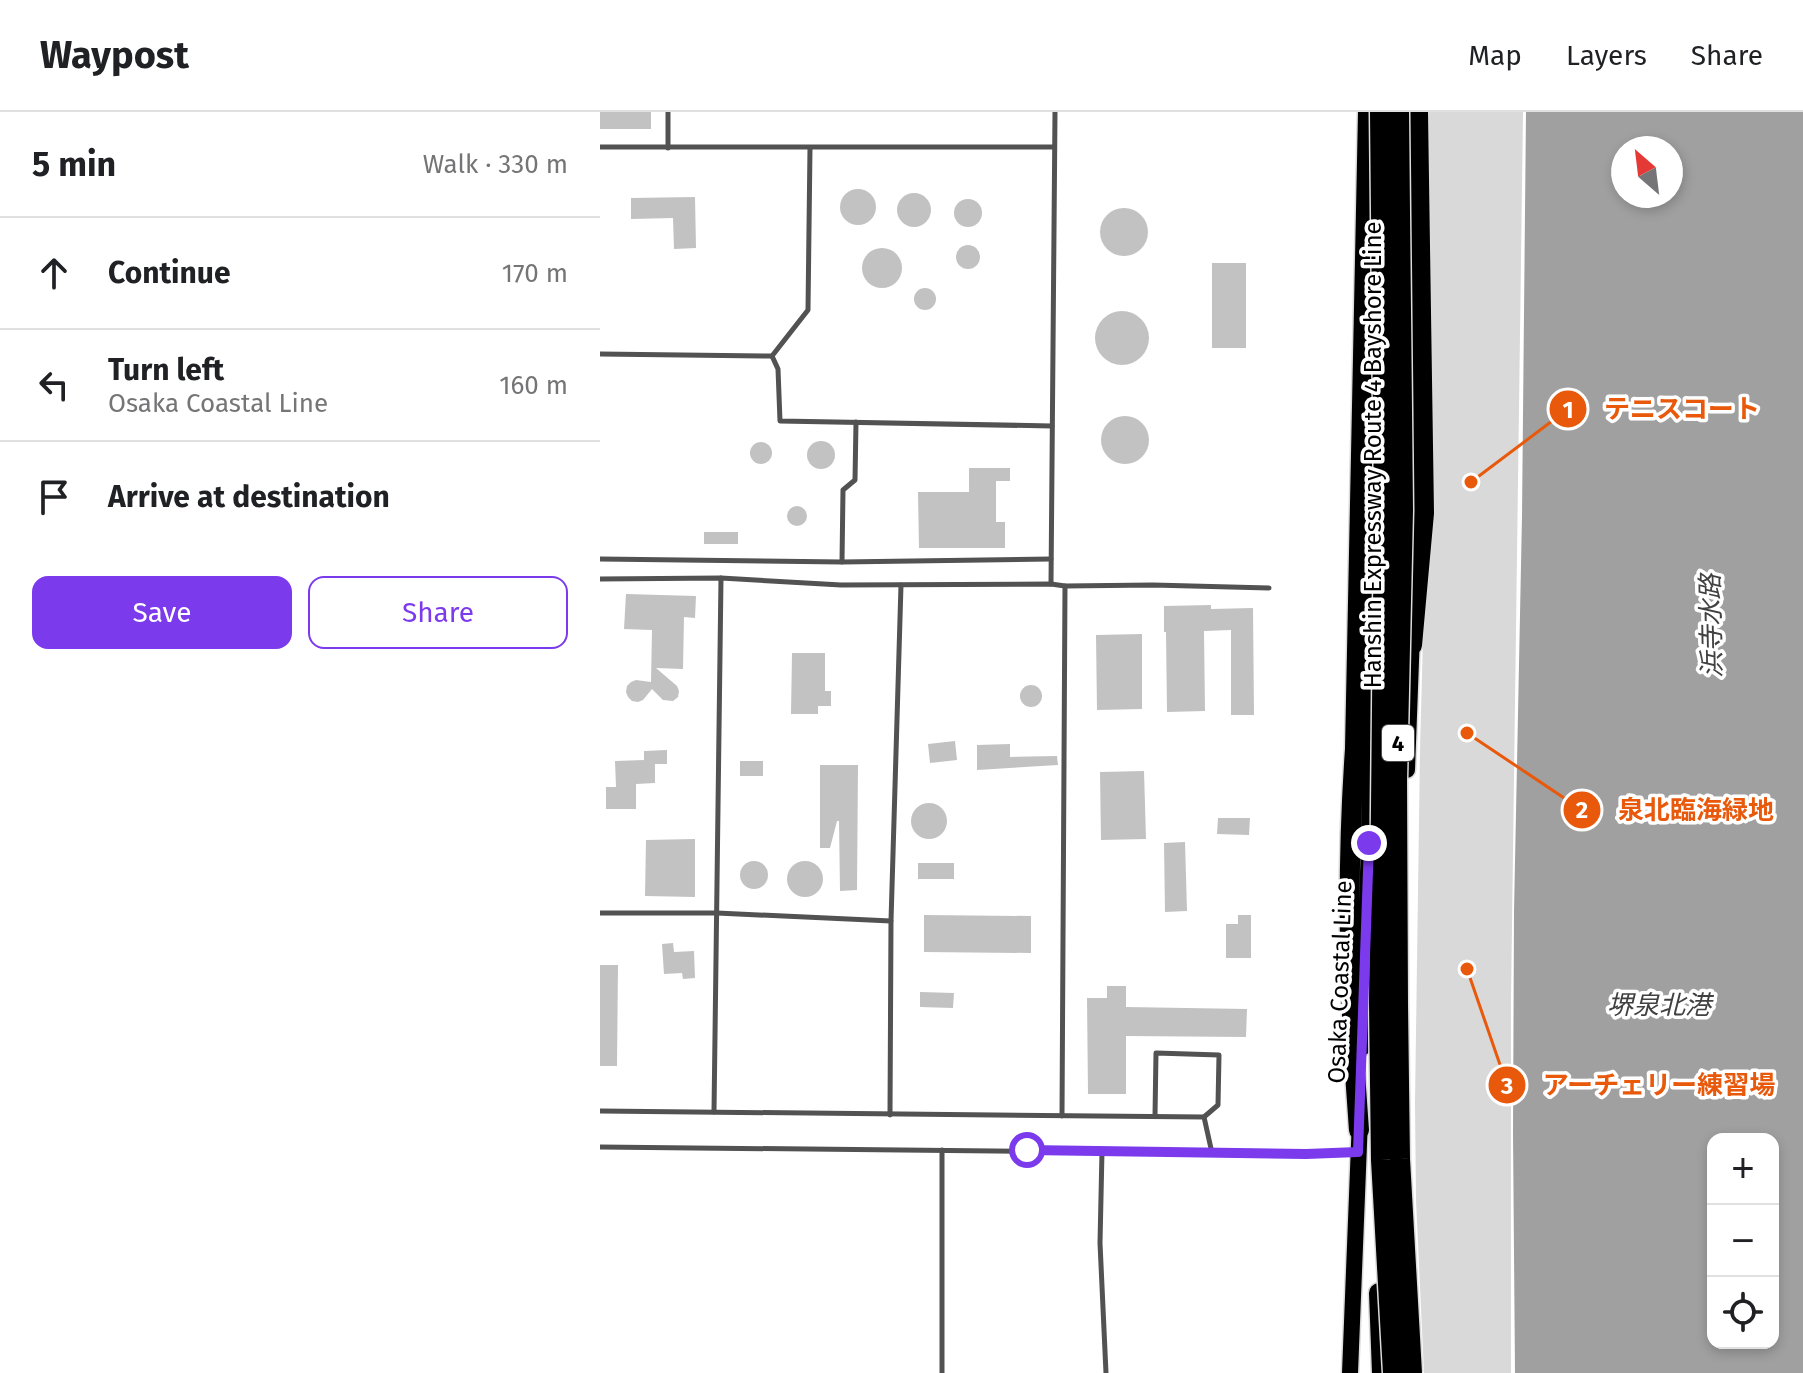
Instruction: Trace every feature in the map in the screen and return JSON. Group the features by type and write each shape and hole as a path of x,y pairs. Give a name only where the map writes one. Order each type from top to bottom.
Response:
{"highway":[{"name":"4","path":"1359,1130 1353,1053 1350,813 1356,734 1369,112"},
{"name":"Hanshin Expressway Route 4 Bayshore Line","path":"1380,112 1384,512 1379,1003 1381,1160 1393,1373"},
{"name":"Hanshin Expressway Route 4 Bayshore Line","path":"1399,112 1403,510 1397,781 1398,1005 1400,1159 1412,1373"},
{"path":"1412,645 1424,513 1418,112"},
{"path":"1381,1160 1378,1225 1382,1373"}],"main road":[{"name":"Osaka Coastal Line","path":"1350,1373 1369,843 1373,261 1369,112"},
{"path":"1393,1373 1393,1151 1412,645 1409,112"}],"lane":[{"path":"668,112 668,148"},
{"path":"1051,584 1055,112"},
{"path":"600,147 1054,147"},
{"path":"772,356 808,310 810,148"},
{"path":"600,354 772,356"},
{"path":"772,356 778,369 780,421 1052,426"},
{"path":"842,562 843,490 855,480 856,422"},
{"path":"600,559 842,562 1051,559"},
{"path":"714,1112 721,578"},
{"path":"600,579 721,578 841,585 1051,584 1269,588"},
{"path":"890,1115 891,921 901,585"},
{"path":"1062,1116 1065,586"},
{"path":"600,913 717,913 891,921"},
{"path":"600,1111 1204,1117 1218,1105 1219,1055 1156,1053 1155,1116"},
{"path":"1204,1117 1212,1153"},
{"path":"600,1147 1358,1152"},
{"path":"942,1150 942,1373"},
{"path":"1102,1151 1100,1243 1106,1373"}],"shaded area":[{"path":"1427,112 1523,112 1511,999 1511,1373 1424,1373 1415,1103 1423,638 1434,506"}],"water":[{"name":"堺泉北港","path":"1526,112 1803,112 1803,1373 1515,1373 1514,912"}],"building":[{"path":"600,112 651,112 651,129 600,129"},
{"path":"858,189 870,195 876,207 870,219 858,225 846,219 840,207 846,195"},
{"path":"914,193 926,198 931,210 926,222 914,227 902,222 897,210 902,198"},
{"path":"695,197 696,248 674,249 673,218 631,219 631,198"},
{"path":"968,199 978,203 982,213 978,223 968,227 958,223 954,213 958,203"},
{"path":"1124,208 1141,215 1148,232 1141,249 1124,256 1107,249 1100,232 1107,215"},
{"path":"968,245 977,248 980,257 977,266 968,269 959,266 956,257 959,248"},
{"path":"882,248 896,254 902,268 896,282 882,288 868,282 862,268 868,254"},
{"path":"1212,263 1246,263 1246,348 1212,348"},
{"path":"925,288 933,291 936,299 933,307 925,310 917,307 914,299 917,291"},
{"path":"1122,311 1141,319 1149,338 1141,357 1122,365 1103,357 1095,338 1103,319"},
{"path":"1125,416 1142,423 1149,440 1142,457 1125,464 1108,457 1101,440 1108,423"},
{"path":"821,441 831,445 835,455 831,465 821,469 811,465 807,455 811,445"},
{"path":"761,442 769,445 772,453 769,461 761,464 753,461 750,453 753,445"},
{"path":"969,468 1010,468 1010,481 996,481 996,522 1005,522 1005,548 919,548 918,492 969,492"},
{"path":"797,506 804,509 807,516 804,523 797,526 790,523 787,516 790,509"},
{"path":"704,532 738,532 738,544 704,544"},
{"path":"626,594 696,596 695,618 684,617 683,669 656,668 677,686 678,697 673,701 663,700 652,689 638,702 628,697 627,686 631,682 651,682 652,630 624,629"},
{"path":"1211,605 1211,609 1253,608 1254,715 1231,715 1231,630 1204,631 1205,711 1167,712 1164,606"},
{"path":"1142,634 1142,709 1097,710 1096,635"},
{"path":"792,653 825,653 825,691 831,691 831,706 818,706 818,714 791,714"},
{"path":"1031,685 1039,688 1042,696 1039,704 1031,707 1023,704 1020,696 1023,688"},
{"path":"955,741 957,760 930,763 928,744"},
{"path":"1010,744 1010,757 1057,756 1058,765 977,770 977,745"},
{"path":"667,750 667,764 655,764 655,783 636,784 636,809 606,809 606,787 616,787 615,761 644,760 644,751"},
{"path":"740,761 763,761 763,776 740,776"},
{"path":"820,765 858,765 857,890 840,891 839,821 830,848 820,848"},
{"path":"1144,771 1146,839 1101,840 1100,772"},
{"path":"929,803 942,808 947,821 942,834 929,839 916,834 911,821 916,808"},
{"path":"1218,818 1250,818 1249,835 1217,834"},
{"path":"695,839 695,897 645,896 646,840"},
{"path":"1185,842 1187,911 1165,912 1164,843"},
{"path":"754,861 764,865 768,875 764,885 754,889 744,885 740,875 744,865"},
{"path":"805,861 817,867 823,879 817,891 805,897 793,891 787,879 793,867"},
{"path":"918,863 954,863 954,879 918,879"},
{"path":"924,915 1031,916 1031,953 924,952"},
{"path":"1238,915 1251,915 1251,958 1226,958 1226,924 1238,924"},
{"path":"673,943 674,952 694,951 695,978 683,979 682,973 664,974 662,944"},
{"path":"600,965 618,965 617,1066 600,1066"},
{"path":"1107,986 1126,986 1126,1007 1247,1009 1246,1037 1126,1036 1126,1094 1088,1094 1087,998 1107,998"},
{"path":"920,992 954,993 953,1008 920,1007"}],"place":[{"name":"テニスコート","path":"1471,482"},
{"name":"泉北臨海緑地","path":"1467,733"},
{"name":"アーチェリー練習場","path":"1467,969"}],"route":[{"path":"1027,1150 1358,1152 1369,843"}],"water label":[{"name":"浜寺水路","path":"1711,626"}]}
